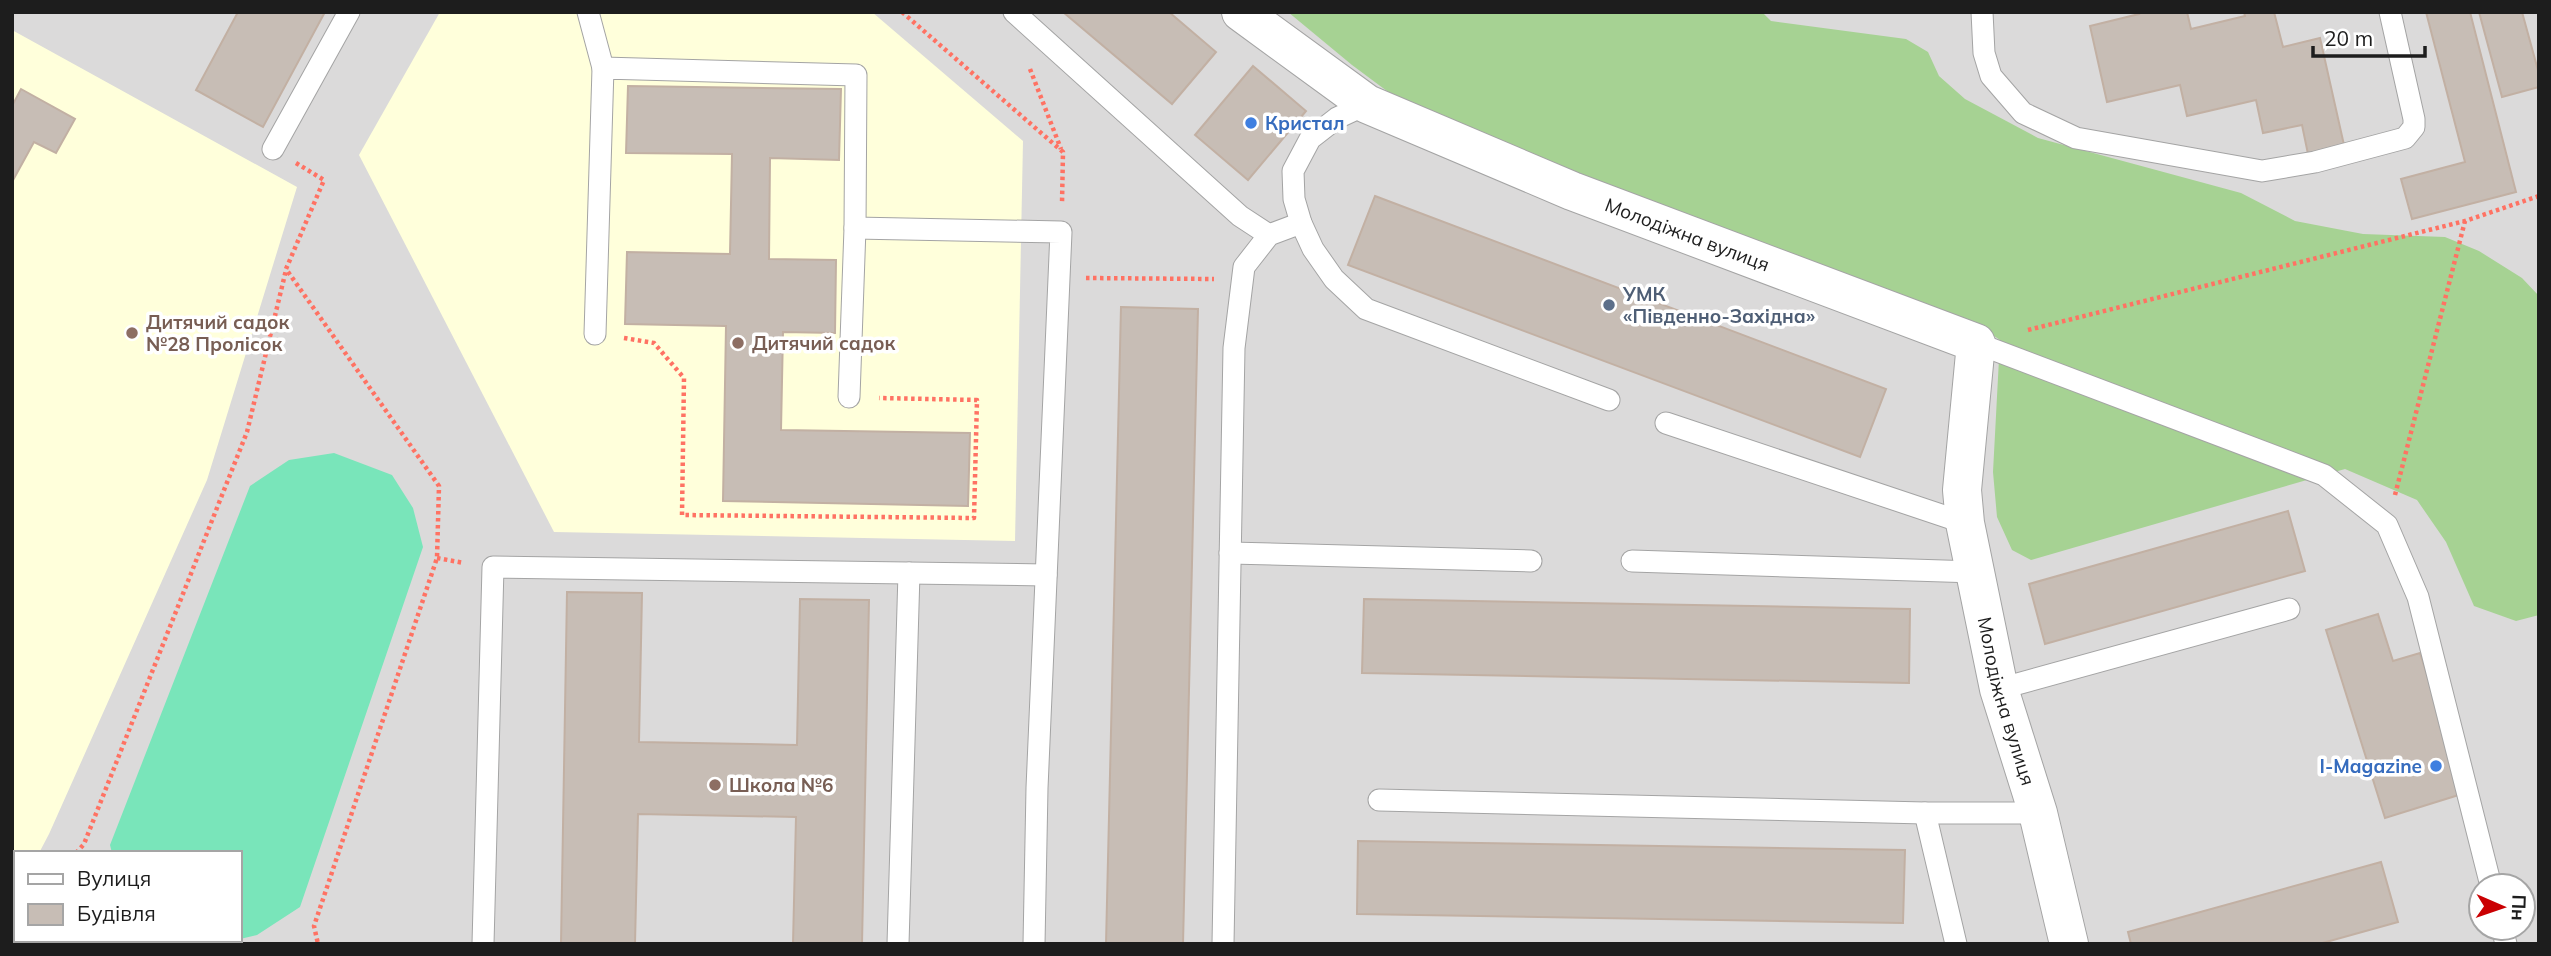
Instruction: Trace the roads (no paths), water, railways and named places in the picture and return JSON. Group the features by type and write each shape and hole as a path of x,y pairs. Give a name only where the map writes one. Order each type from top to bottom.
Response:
{"street":[{"name":"Молодіжна вулиця","path":"1241,12 1367,104 1572,191 1976,343 1962,490 1965,523 1999,689 2038,813 2069,944"}],"lane":[{"path":"273,149 349,12"},
{"path":"588,12 603,68 595,334"},
{"path":"1014,12 1241,216 1269,235"},
{"path":"1982,12 1984,53 1991,76 2023,113 2076,138 2262,171 2315,162 2405,138 2414,127 2390,12"},
{"path":"603,68 856,75 855,228 849,397"},
{"path":"1367,104 1337,118 1310,139 1293,171 1294,199 1301,223 1313,249 1334,279 1366,309 1609,400"},
{"path":"1223,944 1234,348 1244,267 1269,235 1301,223"},
{"path":"855,228 1061,232 1037,788 1034,944"},
{"path":"1976,343 2324,475 2387,525 2418,597 2487,872"},
{"path":"1666,424 1965,523"},
{"path":"1230,553 1531,561"},
{"path":"1632,561 1975,572"},
{"path":"483,944 493,567 1046,575"},
{"path":"898,944 909,573"},
{"path":"1999,689 2289,609"},
{"path":"1379,800 1925,813 2038,813"},
{"path":"1925,813 1956,944"}],"place":[{"name":"Кристал","path":"1251,123"},
{"name":"УМК «Південно-Західна»","path":"1609,305"},
{"name":"Дитячий садок №28 Пролісок","path":"132,333"},
{"name":"Дитячий садок","path":"738,343"},
{"name":"I-Magazine","path":"2436,766"},
{"name":"Школа №6","path":"715,785"}]}
